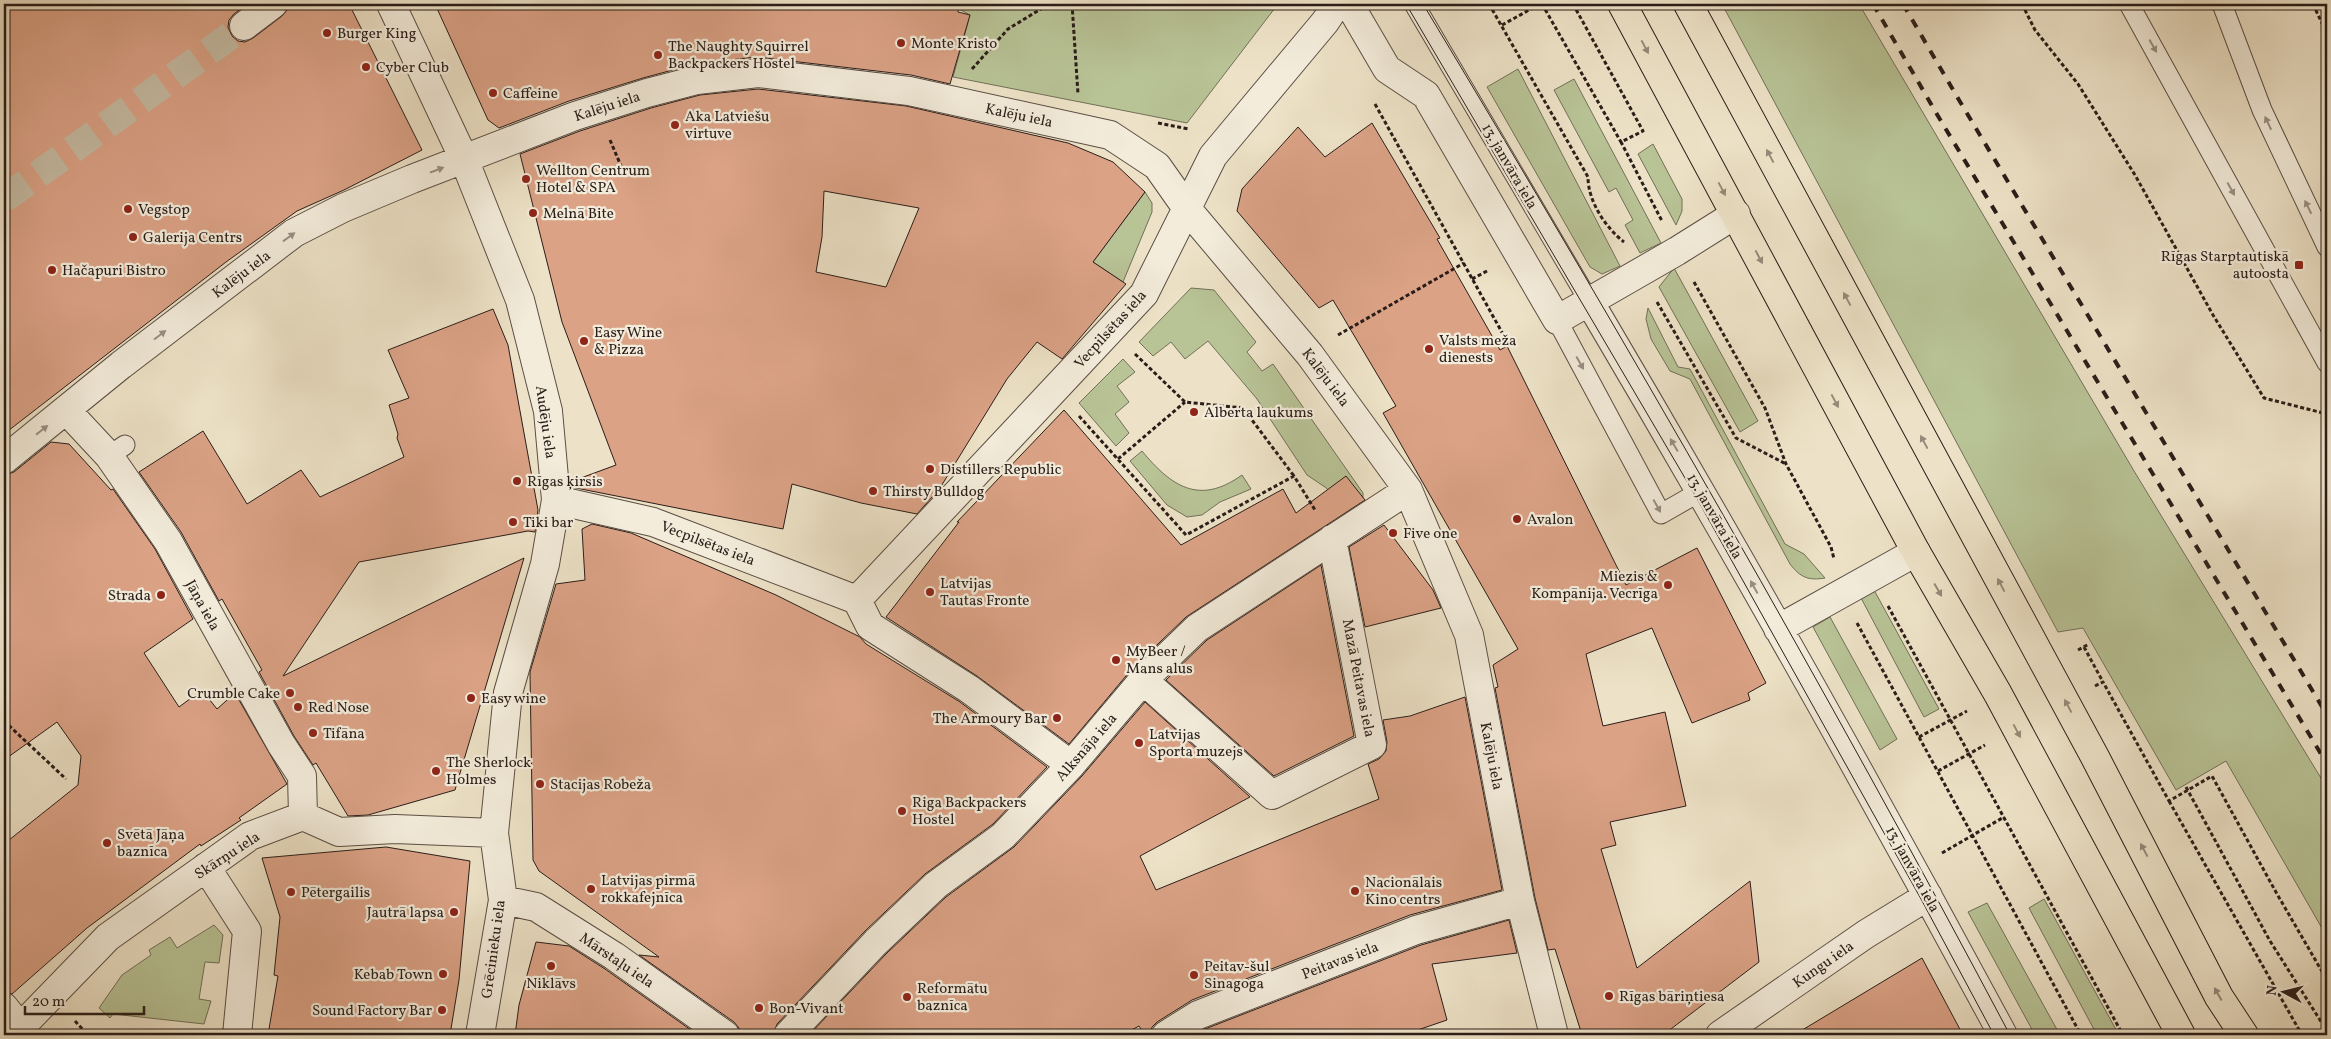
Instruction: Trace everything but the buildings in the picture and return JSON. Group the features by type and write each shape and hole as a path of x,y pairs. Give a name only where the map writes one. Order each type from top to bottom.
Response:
{"main road":[{"path":"1622,4 1916,552 1998,694 2181,1035"},
{"path":"1688,4 2096,759 2219,997 2244,1035"}],"street":[{"path":"244,26 274,4"},
{"name":"Audēju iela","path":"390,4 464,159 520,300 548,411 556,500 545,564 508,693 494,833"},
{"name":"Vecpilsētas iela","path":"556,500 653,522 857,600 1144,294 1214,156 1325,22 1337,4"},
{"path":"1349,4 1387,68 1426,95 1558,320 1641,273 1736,214"},
{"name":"Kalēju iela","path":"4,460 121,365 294,233 343,208 464,159 575,116 647,93 696,80 758,73 909,91 1110,135 1157,166 1188,210 1310,356 1408,490 1469,635 1520,901 1554,1035"},
{"name":"13. janvāra iela","path":"1589,302 1701,491 1914,870 2003,1035"},
{"name":"Jāņa iela","path":"67,410 117,451 281,744 302,776 303,816"},
{"name":"Alksnāja iela","path":"788,1035 876,942 936,885 1003,836 1071,765 1143,680 1198,628 1332,538 1408,490"},
{"name":"Mazā Peitavas iela","path":"1143,680 1272,795 1372,745 1332,538"},
{"path":"1778,629 1916,552"},
{"path":"857,600 870,626 968,689 1071,765"},
{"path":"303,816 339,832 395,829 494,833"},
{"name":"Skārņu iela","path":"12,1023 108,937 206,866 250,836 303,816"},
{"name":"Grēcinieku iela","path":"480,1035 502,900 494,833"},
{"path":"206,866 247,931 237,1035"},
{"name":"Kungu iela","path":"1720,1035 1866,934 1928,896"},
{"name":"Mārstaļu iela","path":"502,900 536,907 614,956 725,1035"},
{"name":"Peitavas iela","path":"1166,1035 1198,1015 1416,930 1520,901"}],"lane":[{"name":"13. janvāra iela","path":"1414,4 1589,302"},
{"path":"2129,4 2327,363"},
{"path":"2222,4 2262,110 2327,246"},
{"path":"1558,320 1661,514 1701,491"}],"path":[{"path":"935,97 964,79 1008,29 1050,4"},
{"path":"1072,4 1079,101"},
{"path":"1489,4 1588,177 1588,190 1610,231 1624,242 1736,438 1786,464"},
{"path":"1502,25 1541,4 1621,142 1677,251 1765,408 1786,464 1831,547 1866,580 1879,588 2123,1035"},
{"path":"1573,4 1643,131 1621,142"},
{"path":"2022,4 2035,30 2078,84 2135,175 2213,315 2264,398 2327,414"},
{"path":"2313,4 2327,34"},
{"path":"1372,97 1504,336"},
{"path":"1152,122 1189,130 1196,122"},
{"path":"1332,339 1464,264"},
{"path":"1109,331 1185,402 1242,408 1294,476 1306,497"},
{"path":"1053,391 1118,459 1186,535 1294,476"},
{"path":"1118,459 1185,402"},
{"path":"1841,593 2081,1035"},
{"path":"2084,647 2302,1035"},
{"path":"2089,689 2103,682"},
{"path":"1919,737 1967,711"},
{"path":"4,721 66,778"},
{"path":"1938,771 1986,744"},
{"path":"2169,801 2188,788 2212,776 2327,980"},
{"path":"2188,788 2270,941 2327,1031"},
{"path":"1914,870 2004,817"},
{"path":"146,1035 153,1033 167,1035"}],"green space":[{"path":"959,4 1278,4 1187,123 953,77 970,15 959,9"},
{"path":"1722,4 1859,4 2134,471 2327,788 2327,937 2226,761 2176,790 2083,628 2058,632"},
{"path":"1518,69 1620,266 1602,274 1590,267 1487,87"},
{"path":"1574,79 1661,243 1640,253 1625,225 1633,220 1616,188 1609,192 1554,90"},
{"path":"1653,144 1682,199 1682,211 1676,225 1638,154"},
{"path":"1145,192 1152,203 1152,212 1123,282 1093,262"},
{"path":"1674,268 1758,421 1740,432 1659,287"},
{"path":"1191,288 1214,290 1256,342 1247,352 1262,371 1273,364 1363,493 1363,500 1349,510 1325,487 1307,475 1257,399 1208,341 1185,359 1171,342 1153,356 1139,342"},
{"path":"1648,308 1678,367 1690,369 1785,544 1804,554 1825,578 1814,579 1805,577 1790,564 1690,379 1670,371 1651,339 1646,319"},
{"path":"1123,359 1135,372 1117,386 1129,402 1115,414 1129,433 1116,446 1079,403"},
{"path":"1142,451 1164,474 1187,488 1199,490 1212,489 1227,484 1242,475 1251,489 1220,502 1202,515 1187,517 1167,505 1130,461"},
{"path":"1874,590 1939,709 1924,717 1861,598"},
{"path":"1830,617 1897,739 1880,750 1813,627"},
{"path":"2044,899 2119,1035 2097,1035 2029,908"},
{"path":"1987,903 2060,1035 2035,1035 1968,912"},
{"path":"214,925 223,935 219,963 205,962 199,999 211,1001 204,1024 113,1014 110,1018 99,1008 122,975 151,955 149,950 170,937 177,948"}],"tunnel":[{"path":"4,199 244,26"}],"tram line":[{"path":"1406,4 1695,495 1921,899 1994,1035"},
{"path":"1423,4 1575,259 1724,516 1869,774 2010,1035"}],"railway":[{"path":"1873,4 1938,116 2327,764"},
{"path":"1903,4 2327,715"}],"place":[{"name":"Burger King","path":"327,33"},
{"name":"Monte Kristo","path":"901,43"},
{"name":"The Naughty Squirrel Backpackers Hostel","path":"658,55"},
{"name":"Cyber Club","path":"366,67"},
{"name":"Caffeine","path":"493,93"},
{"name":"Aka Latviešu virtuve","path":"675,125"},
{"name":"Wellton Centrum Hotel & SPA","path":"526,179"},
{"name":"Vegstop","path":"128,209"},
{"name":"Melnā Bite","path":"533,213"},
{"name":"Galerija Centrs","path":"133,237"},
{"name":"Rīgas Starptautiskā autoosta","path":"2299,265"},
{"name":"Hačapuri Bistro","path":"52,270"},
{"name":"Easy Wine & Pizza","path":"584,341"},
{"name":"Valsts meža dienests","path":"1429,349"},
{"name":"Alberta laukums","path":"1194,412"},
{"name":"Distillers Republic","path":"930,469"},
{"name":"Rīgas ķirsis","path":"517,481"},
{"name":"Thirsty Bulldog","path":"873,491"},
{"name":"Avalon","path":"1517,519"},
{"name":"Tiki bar","path":"513,522"},
{"name":"Five one","path":"1393,533"},
{"name":"Miezis & Kompānija. Vecrīga","path":"1668,585"},
{"name":"Latvijas Tautas Fronte","path":"930,592"},
{"name":"Strada","path":"161,595"},
{"name":"MyBeer / Mans alus","path":"1116,660"},
{"name":"Crumble Cake","path":"290,693"},
{"name":"Easy wine","path":"471,698"},
{"name":"Red Nose","path":"298,707"},
{"name":"The Armoury Bar","path":"1057,718"},
{"name":"Tifāna","path":"313,733"},
{"name":"Latvijas Sporta muzejs","path":"1139,743"},
{"name":"The Sherlock Holmes","path":"436,771"},
{"name":"Stacijas Robeža","path":"540,784"},
{"name":"Riga Backpackers Hostel","path":"902,811"},
{"name":"Svētā Jāņa baznīca","path":"107,843"},
{"name":"Latvijas pirmā rokkafejnīca","path":"591,889"},
{"name":"Nacionālais Kino centrs","path":"1355,891"},
{"name":"Pētergailis","path":"291,892"},
{"name":"Jautrā lapsa","path":"454,912"},
{"name":"Niklāvs","path":"551,966"},
{"name":"Kebab Town","path":"443,974"},
{"name":"Peitav-šul Sinagoga","path":"1194,975"},
{"name":"Rīgas bāriņtiesa","path":"1609,996"},
{"name":"Reformātu baznīca","path":"907,997"},
{"name":"Bon-Vivant","path":"759,1008"},
{"name":"Sound Factory Bar","path":"442,1010"}]}
